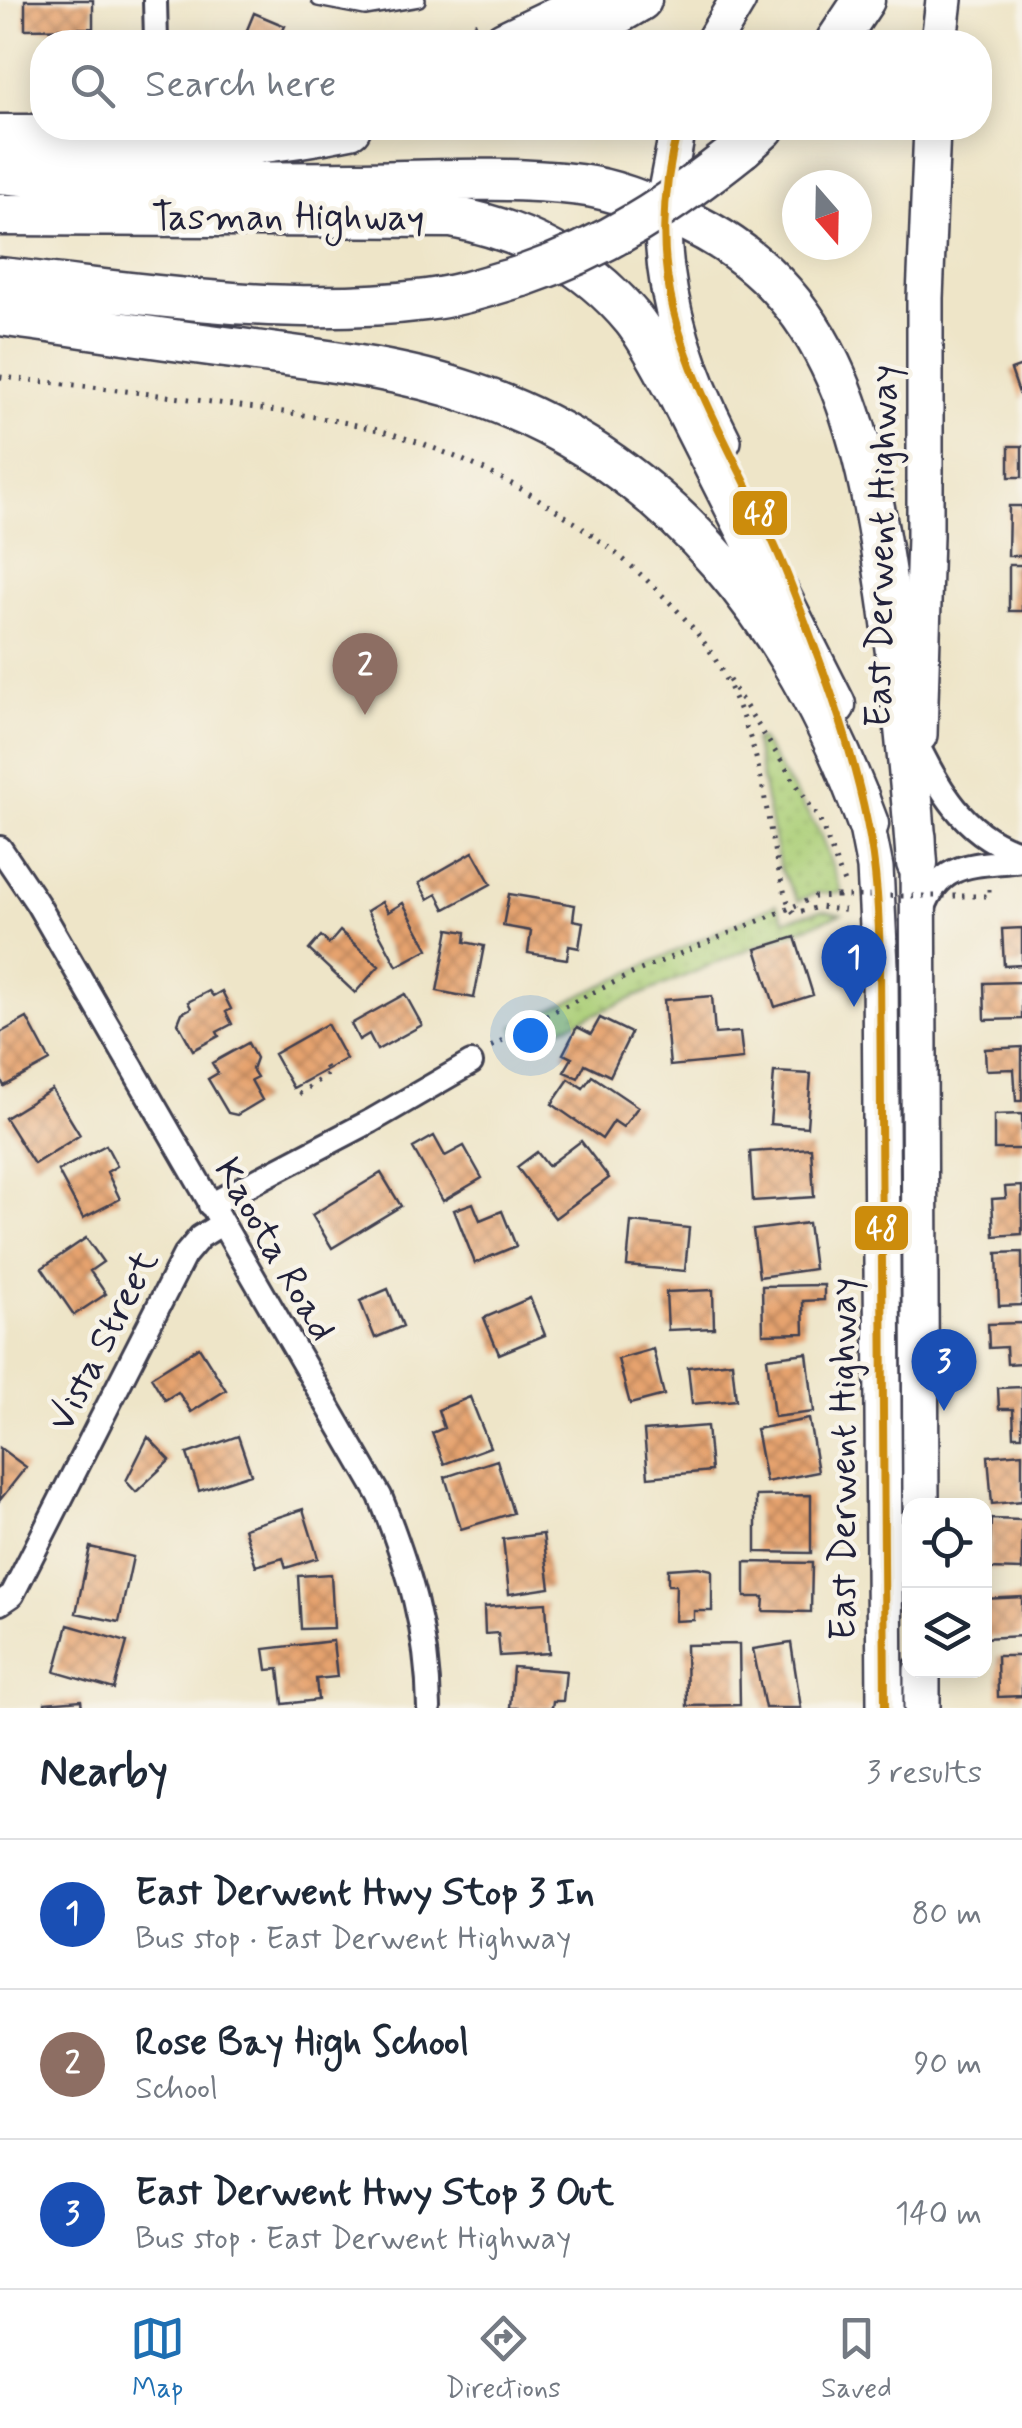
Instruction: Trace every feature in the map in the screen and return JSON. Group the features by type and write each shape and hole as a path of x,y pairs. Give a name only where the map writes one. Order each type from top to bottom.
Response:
{"highway":[{"path":"529,30 592,0"},
{"path":"590,30 641,0"},
{"path":"844,30 864,0"},
{"path":"0,134 30,134"},
{"name":"Tasman Highway","path":"0,151 204,150 282,140"},
{"name":"Tasman Highway","path":"0,278 222,301 347,306 430,299 522,276 587,252 672,202 750,140"},
{"path":"0,174 199,183 548,182 623,194 726,241 779,286 817,336 849,403 860,440 880,536 898,662 905,885"},
{"name":"Tasman Highway","path":"0,215 422,215 490,224 573,263 634,321 651,347 835,705"},
{"path":"0,315 329,362 424,380 489,400 565,436 614,466 658,500 695,533 745,591 821,713 868,824"}],"main road":[{"path":"720,30 738,0"},
{"path":"940,30 944,0"},
{"name":"East Derwent Highway","path":"676,140 664,212 666,280 682,344 711,417 787,574 835,705 868,824 875,868 880,965 886,1708"},
{"name":"East Derwent Highway","path":"921,1498 918,933 905,885 920,750 932,140"},
{"path":"922,1678 922,1708"}],"street":[{"path":"156,0 156,30"},
{"path":"920,750 957,812 1022,857"},
{"name":"Kaoota Road","path":"0,848 37,903 380,1496 406,1561 422,1619 429,1708"},
{"path":"918,933 929,894 945,874 1022,857"},
{"name":"Vista Street","path":"0,1603 12,1594 184,1256 216,1214 471,1063"}],"lane":[{"path":"318,0 365,9 419,0"}],"path":[{"path":"0,377 322,417 390,434 460,459 562,513 614,551 680,614 719,666 820,821 836,857 851,911"},
{"path":"719,666 754,753 780,882 790,908 794,913 820,907 837,909"},
{"path":"471,1063 496,1042 548,1014 819,896 905,885 957,896"},
{"path":"968,896 989,896 986,888"},
{"path":"299,1094 329,1073 325,1066"}],"green space":[{"path":"760,738 820,833 842,893 817,893 798,901 780,869 754,740"},
{"path":"776,904 785,920 822,910 841,914 522,1045 513,1027"}],"building":[{"path":"25,0 93,0 93,28 25,29"},
{"path":"254,13 285,26 283,30 247,30"},
{"path":"1022,366 1022,399 1021,399 1011,370"},
{"path":"1009,446 1022,446 1022,477 1009,477"},
{"path":"1009,506 1022,506 1022,556 1008,556"},
{"path":"1009,565 1022,565 1022,611 1009,611"},
{"path":"473,852 491,884 445,909 437,894 428,899 419,883"},
{"path":"509,894 575,905 573,920 583,922 579,948 569,946 567,959 528,953 531,931 503,926"},
{"path":"382,902 388,912 403,903 428,949 397,966 367,911"},
{"path":"1022,928 1022,965 1004,966 1002,929"},
{"path":"449,929 466,932 465,942 484,946 474,998 437,991"},
{"path":"340,931 379,966 355,993 309,950 321,936 329,944"},
{"path":"795,937 813,995 775,1007 756,949"},
{"path":"1022,982 1022,1019 985,1020 984,983"},
{"path":"209,991 213,996 222,991 231,1009 226,1012 232,1024 193,1050 178,1023 182,1013 191,1008 188,1002"},
{"path":"405,994 422,1025 377,1050 369,1034 359,1040 351,1024"},
{"path":"712,996 715,1034 740,1032 743,1059 670,1066 664,1000"},
{"path":"27,1018 50,1061 4,1086 0,1078 0,1033"},
{"path":"600,1018 631,1033 610,1076 585,1064 578,1078 564,1072 572,1058 563,1054 577,1027 591,1034"},
{"path":"327,1024 346,1059 293,1088 274,1054"},
{"path":"248,1043 256,1058 252,1069 257,1077 251,1080 262,1100 237,1115 228,1113 208,1079 218,1073 212,1063"},
{"path":"1022,1047 1022,1101 1016,1101 1014,1069 986,1070 985,1049"},
{"path":"774,1072 811,1074 807,1127 770,1124"},
{"path":"592,1076 638,1107 623,1127 614,1121 602,1139 552,1104 569,1079 583,1088"},
{"path":"52,1089 80,1135 34,1164 5,1118"},
{"path":"1022,1114 1022,1149 994,1149 994,1115"},
{"path":"434,1136 445,1156 464,1146 482,1178 443,1201 413,1148"},
{"path":"581,1141 609,1178 555,1218 517,1167 537,1152 548,1166"},
{"path":"106,1145 117,1166 107,1172 120,1199 83,1218 58,1171"},
{"path":"811,1148 814,1197 753,1201 750,1152"},
{"path":"381,1173 401,1206 332,1248 312,1215"},
{"path":"1022,1186 1022,1234 994,1236 992,1199 1006,1198 1005,1187"},
{"path":"473,1203 480,1220 502,1211 516,1246 475,1263 454,1210"},
{"path":"631,1222 689,1228 685,1271 627,1266"},
{"path":"808,1223 814,1269 759,1277 753,1230"},
{"path":"86,1238 103,1262 90,1271 106,1294 74,1315 42,1268"},
{"path":"1022,1252 1022,1305 999,1306 997,1253"},
{"path":"824,1285 824,1300 803,1301 804,1333 763,1334 762,1286"},
{"path":"388,1289 403,1326 375,1338 360,1301"},
{"path":"713,1290 714,1328 668,1330 666,1292"},
{"path":"530,1298 545,1335 499,1354 484,1318"},
{"path":"1022,1323 1022,1363 1007,1364 1006,1347 989,1348 988,1324"},
{"path":"199,1347 226,1390 191,1412 178,1392 165,1400 151,1377"},
{"path":"653,1349 664,1395 630,1404 618,1359"},
{"path":"807,1353 814,1412 774,1417 767,1358"},
{"path":"732,1362 736,1400 692,1404 688,1367"},
{"path":"1022,1387 1022,1436 1014,1436 1013,1409 999,1409 998,1388"},
{"path":"470,1397 490,1447 444,1464 432,1433 444,1428 438,1410"},
{"path":"809,1419 818,1472 766,1482 756,1429"},
{"path":"707,1426 711,1471 648,1477 644,1431"},
{"path":"238,1436 251,1474 199,1491 187,1454"},
{"path":"148,1437 170,1460 136,1492 126,1481"},
{"path":"0,1448 26,1467 0,1500"},
{"path":"1022,1453 1022,1501 992,1504 988,1456"},
{"path":"497,1460 513,1513 461,1529 445,1477"},
{"path":"811,1495 811,1553 756,1552 756,1496"},
{"path":"303,1509 318,1558 286,1568 283,1558 256,1566 244,1528"},
{"path":"992,1519 1022,1520 1022,1570 992,1569"},
{"path":"543,1534 550,1588 509,1594 503,1539"},
{"path":"90,1547 133,1557 119,1622 76,1613"},
{"path":"745,1562 812,1563 811,1612 763,1611 764,1597 745,1597"},
{"path":"668,1569 712,1570 712,1611 694,1611 694,1620 675,1621 676,1585 668,1585"},
{"path":"331,1574 334,1628 301,1629 298,1576"},
{"path":"1022,1597 1022,1636 992,1638 992,1599"},
{"path":"546,1603 549,1653 500,1656 498,1633 485,1634 484,1607"},
{"path":"68,1625 127,1642 114,1689 55,1672"},
{"path":"333,1641 337,1677 316,1679 318,1700 283,1704 279,1669 267,1670 264,1649"},
{"path":"791,1643 801,1708 765,1708 753,1649"},
{"path":"739,1644 740,1705 687,1706 686,1645"},
{"path":"997,1656 1022,1656 1022,1696 998,1697"},
{"path":"513,1667 566,1671 563,1701 553,1701 552,1708 510,1708"},
{"path":"81,1700 82,1708 45,1708 45,1703"}],"transit line":[{"name":"48","path":"676,140 666,196 665,257 674,312 690,363 788,577 822,668 852,760 873,857 880,965 885,1708"}],"place":[{"name":"Rose Bay High School","path":"365,715"},
{"name":"East Derwent Hwy Stop 3 In","path":"854,1007"},
{"name":"East Derwent Hwy Stop 3 Out","path":"944,1411"}]}
